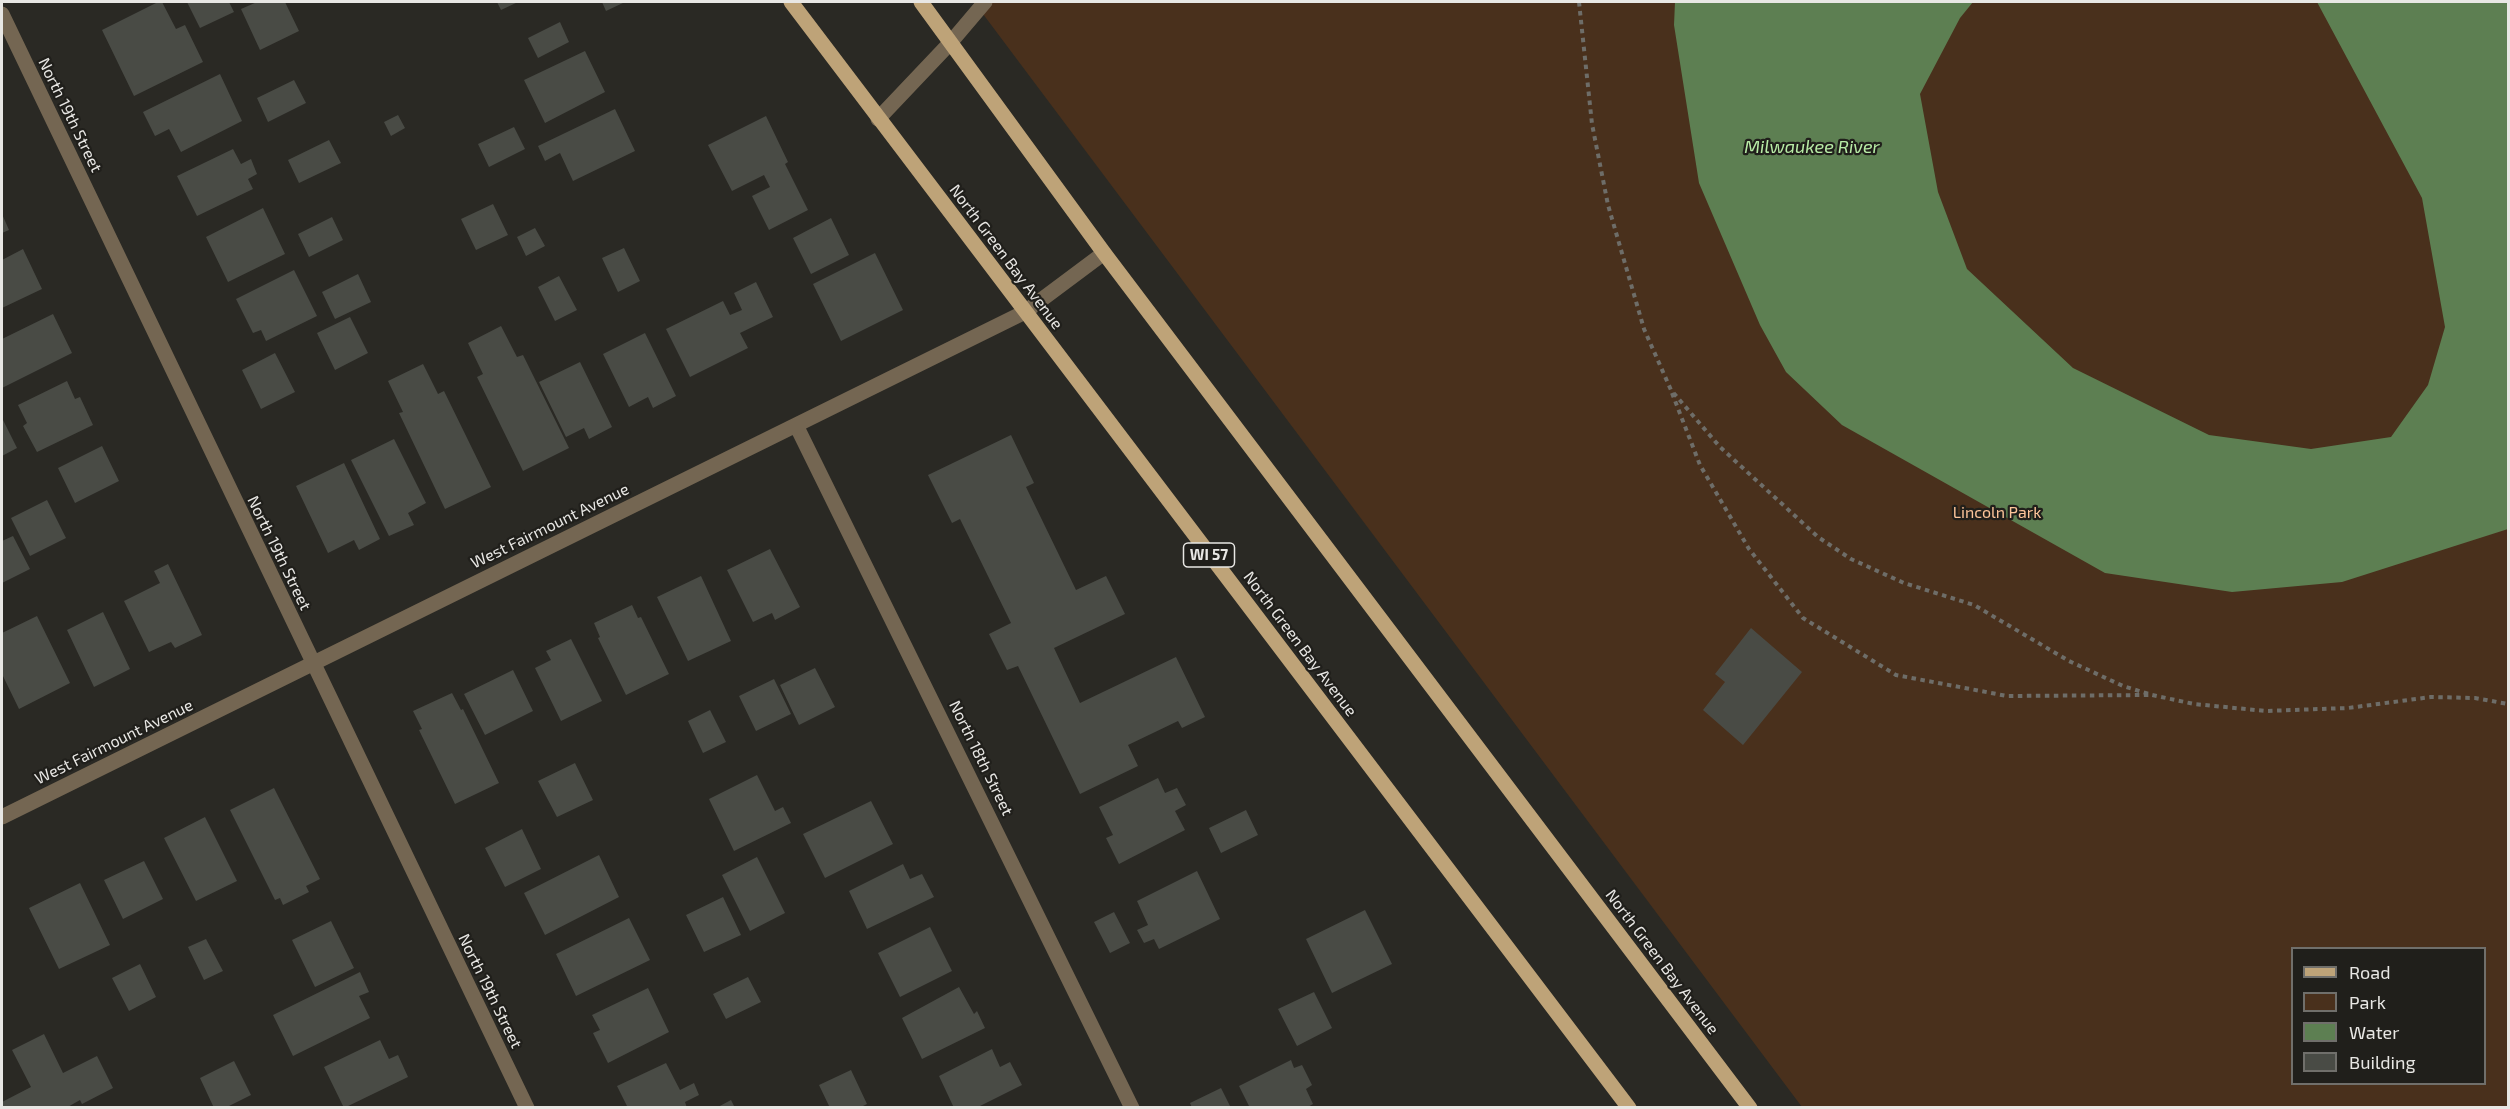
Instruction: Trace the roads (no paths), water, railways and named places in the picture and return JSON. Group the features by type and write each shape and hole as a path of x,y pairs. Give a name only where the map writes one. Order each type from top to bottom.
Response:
{"main road":[{"name":"North Green Bay Avenue","path":"791,2 1629,1107"},
{"name":"North Green Bay Avenue","path":"921,2 1104,253 1750,1107"}],"street":[{"path":"878,119 986,2"},
{"name":"North 19th Street","path":"2,14 312,664 527,1107"},
{"name":"West Fairmount Avenue","path":"2,817 1025,312 1104,253"},
{"name":"North 18th Street","path":"796,425 1132,1107"}],"water":[{"name":"Milwaukee River","path":"1675,2 1973,2 1960,18 1920,94 1938,192 1967,269 2073,368 2209,435 2311,449 2391,437 2428,385 2445,327 2422,198 2317,2 2508,2 2508,529 2342,582 2232,592 2105,573 1842,425 1786,372 1760,325 1699,183 1674,25"}],"park label":[{"name":"Lincoln Park","path":"1997,513"}]}
